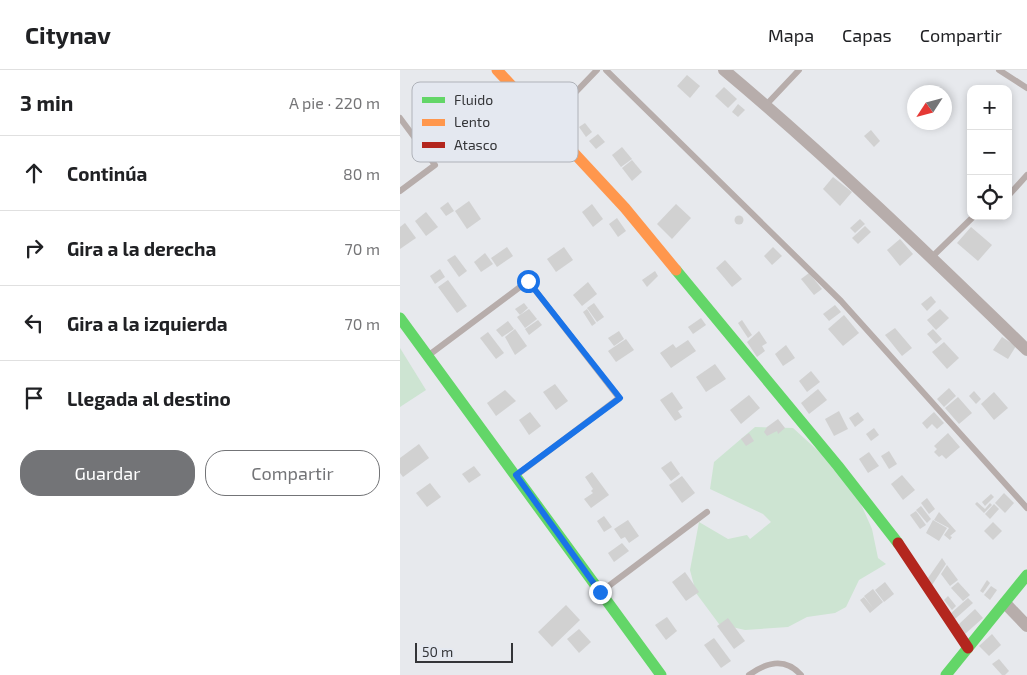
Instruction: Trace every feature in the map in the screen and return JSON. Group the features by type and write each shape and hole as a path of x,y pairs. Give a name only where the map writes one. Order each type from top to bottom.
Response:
{"street":[{"path":"497,70 508,82"},
{"path":"724,70 766,105 932,257 1027,350"},
{"path":"578,157 625,208 838,466 897,542 968,648"},
{"path":"400,318 661,675"},
{"path":"946,675 1027,575"},
{"path":"1005,603 1027,626"}],"lane":[{"path":"578,90 597,70"},
{"path":"606,70 841,301 1027,508"},
{"path":"766,105 799,70"},
{"path":"999,70 1027,88"},
{"path":"400,118 412,134"},
{"path":"400,191 435,165 433,162"},
{"path":"1012,192 1027,175"},
{"path":"932,257 970,220"},
{"path":"428,356 528,281 620,398 516,475"},
{"path":"600,592 707,512"},
{"path":"749,675 768,663 781,662 790,666 801,675"}],"green space":[{"path":"400,348 426,390 400,407"},
{"path":"755,427 793,428 826,458 860,502 872,529 878,558 886,564 859,580 846,607 835,613 807,617 788,627 745,630 719,624 696,593 690,570 699,522 728,539 747,535 750,539 771,522 763,514 710,489 714,462"}],"building":[{"path":"687,75 700,86 690,98 677,86"},
{"path":"724,87 737,99 728,108 715,96"},
{"path":"738,104 745,110 738,117 732,112"},
{"path":"585,123 592,132 586,137 579,127"},
{"path":"871,130 880,141 874,147 864,136"},
{"path":"598,134 605,142 596,149 589,141"},
{"path":"622,147 632,159 621,167 612,155"},
{"path":"632,160 642,172 632,181 622,168"},
{"path":"833,177 852,192 840,206 823,189"},
{"path":"469,201 481,219 467,229 455,211"},
{"path":"448,202 454,211 446,216 440,208"},
{"path":"592,204 603,219 593,227 582,212"},
{"path":"676,204 691,218 672,239 657,224"},
{"path":"426,212 438,227 426,236 415,221"},
{"path":"739,215 744,220 739,225 734,220"},
{"path":"617,218 626,231 618,237 609,224"},
{"path":"860,219 865,224 855,233 850,228"},
{"path":"405,223 416,238 400,249 400,227"},
{"path":"865,226 871,232 858,244 852,238"},
{"path":"971,227 992,245 978,261 957,243"},
{"path":"900,239 913,254 900,266 887,250"},
{"path":"507,247 513,256 497,267 491,258"},
{"path":"564,247 573,260 556,272 547,259"},
{"path":"773,247 782,256 772,265 764,256"},
{"path":"485,253 493,264 481,272 474,262"},
{"path":"455,255 467,271 459,277 447,260"},
{"path":"725,260 742,279 732,287 716,268"},
{"path":"440,269 445,277 435,284 430,276"},
{"path":"655,271 658,276 647,287 642,280"},
{"path":"809,273 822,289 814,295 801,279"},
{"path":"448,280 467,306 457,313 438,287"},
{"path":"588,282 597,294 582,306 573,295"},
{"path":"931,296 936,302 927,311 921,304"},
{"path":"524,303 528,308 520,315 515,309"},
{"path":"594,303 604,317 597,322 587,308"},
{"path":"835,305 841,312 829,321 823,314"},
{"path":"529,309 537,319 525,328 517,317"},
{"path":"587,309 596,323 592,326 583,312"},
{"path":"940,309 949,318 936,330 927,320"},
{"path":"844,315 859,333 843,346 828,329"},
{"path":"701,318 706,325 693,334 688,327"},
{"path":"538,320 542,325 529,335 525,329"},
{"path":"742,320 752,335 748,338 738,323"},
{"path":"508,321 514,329 502,337 496,330"},
{"path":"895,328 912,348 902,356 885,335"},
{"path":"515,329 527,346 515,355 505,337"},
{"path":"933,329 942,339 936,344 927,334"},
{"path":"619,331 624,339 614,346 608,338"},
{"path":"759,331 767,343 762,346 765,351 757,357 747,342"},
{"path":"488,332 504,353 496,359 480,338"},
{"path":"1002,337 1016,346 1008,359 993,350"},
{"path":"626,339 634,350 616,362 608,351"},
{"path":"688,340 696,351 671,368 660,353 673,344 676,348"},
{"path":"944,342 959,358 947,369 932,352"},
{"path":"786,345 795,358 783,366 775,354"},
{"path":"715,364 726,379 706,392 696,377"},
{"path":"811,371 820,382 807,392 799,381"},
{"path":"555,384 568,401 556,410 543,392"},
{"path":"949,388 956,396 944,407 937,399"},
{"path":"818,389 827,400 809,414 801,403"},
{"path":"505,390 516,401 496,416 487,403"},
{"path":"974,391 981,399 976,404 969,396"},
{"path":"672,392 683,408 678,411 682,417 675,421 660,400"},
{"path":"994,392 1008,408 994,420 981,404"},
{"path":"749,395 760,408 741,424 730,410"},
{"path":"958,397 972,413 959,424 945,408"},
{"path":"839,411 848,429 834,436 825,419"},
{"path":"530,412 541,426 529,435 519,420"},
{"path":"858,412 864,420 855,427 849,418"},
{"path":"934,412 944,423 937,429 932,424 927,429 922,423"},
{"path":"778,419 785,428 778,434 777,431 767,436 764,432 767,427"},
{"path":"874,428 879,435 871,441 866,434"},
{"path":"749,433 754,441 746,446 741,439"},
{"path":"948,433 960,447 946,459 942,455 939,457 934,452 937,449 934,446"},
{"path":"419,444 429,458 403,477 400,473 400,458"},
{"path":"889,451 897,464 889,469 881,456"},
{"path":"869,452 879,466 868,473 859,459"},
{"path":"671,461 680,474 671,481 661,468"},
{"path":"474,466 481,475 469,483 462,474"},
{"path":"592,472 609,495 591,508 584,499 593,493 591,491 593,489 585,477"},
{"path":"902,475 915,490 903,500 891,484"},
{"path":"682,476 695,493 682,503 669,485"},
{"path":"430,483 441,497 427,507 416,493"},
{"path":"1004,493 1014,503 1005,513 995,503"},
{"path":"991,494 994,497 985,506 982,502"},
{"path":"927,498 935,509 929,514 921,503"},
{"path":"977,502 985,509 990,503 992,505 984,513 975,504"},
{"path":"994,504 999,509 990,519 985,514"},
{"path":"921,506 931,519 927,523 916,510"},
{"path":"916,511 926,525 920,529 910,515"},
{"path":"939,512 956,531 950,536 952,537 950,540 944,535 949,528 934,520"},
{"path":"604,516 612,527 604,532 597,521"},
{"path":"628,520 639,536 629,543 625,537 621,539 614,529"},
{"path":"933,520 947,528 939,541 926,533"},
{"path":"993,522 1002,531 993,540 984,531"},
{"path":"622,543 629,551 614,562 608,553"},
{"path":"942,558 946,564 932,585 928,578"},
{"path":"947,565 958,580 950,586 941,574"},
{"path":"685,572 699,592 686,601 672,582"},
{"path":"987,580 990,583 983,593 980,591"},
{"path":"885,582 894,594 884,602 875,590"},
{"path":"958,582 970,595 963,601 951,588"},
{"path":"991,586 997,590 990,600 984,595"},
{"path":"873,589 883,602 870,613 860,600 864,597 873,608 864,596"},
{"path":"948,596 956,606 952,610 944,600"},
{"path":"968,598 973,603 955,619 950,614"},
{"path":"566,605 580,620 552,647 538,632"},
{"path":"975,609 983,618 965,634 958,625"},
{"path":"667,617 677,631 666,640 655,625"},
{"path":"728,618 745,641 734,649 717,626"},
{"path":"579,629 591,642 579,653 567,639"},
{"path":"992,634 1001,645 989,656 979,646"},
{"path":"714,638 731,661 721,668 704,645"},
{"path":"999,659 1009,671 1005,675 1002,675 992,664"}],"traffic: fast":[{"path":"676,270 838,466 898,543"},
{"path":"400,318 661,675"},
{"path":"946,675 1027,575"}],"traffic: slow":[{"path":"497,70 508,82"},
{"path":"578,157 625,208 676,270"}],"traffic: jam":[{"path":"898,543 968,648"}],"route":[{"path":"528,281 620,398 516,475 600,592"}]}
